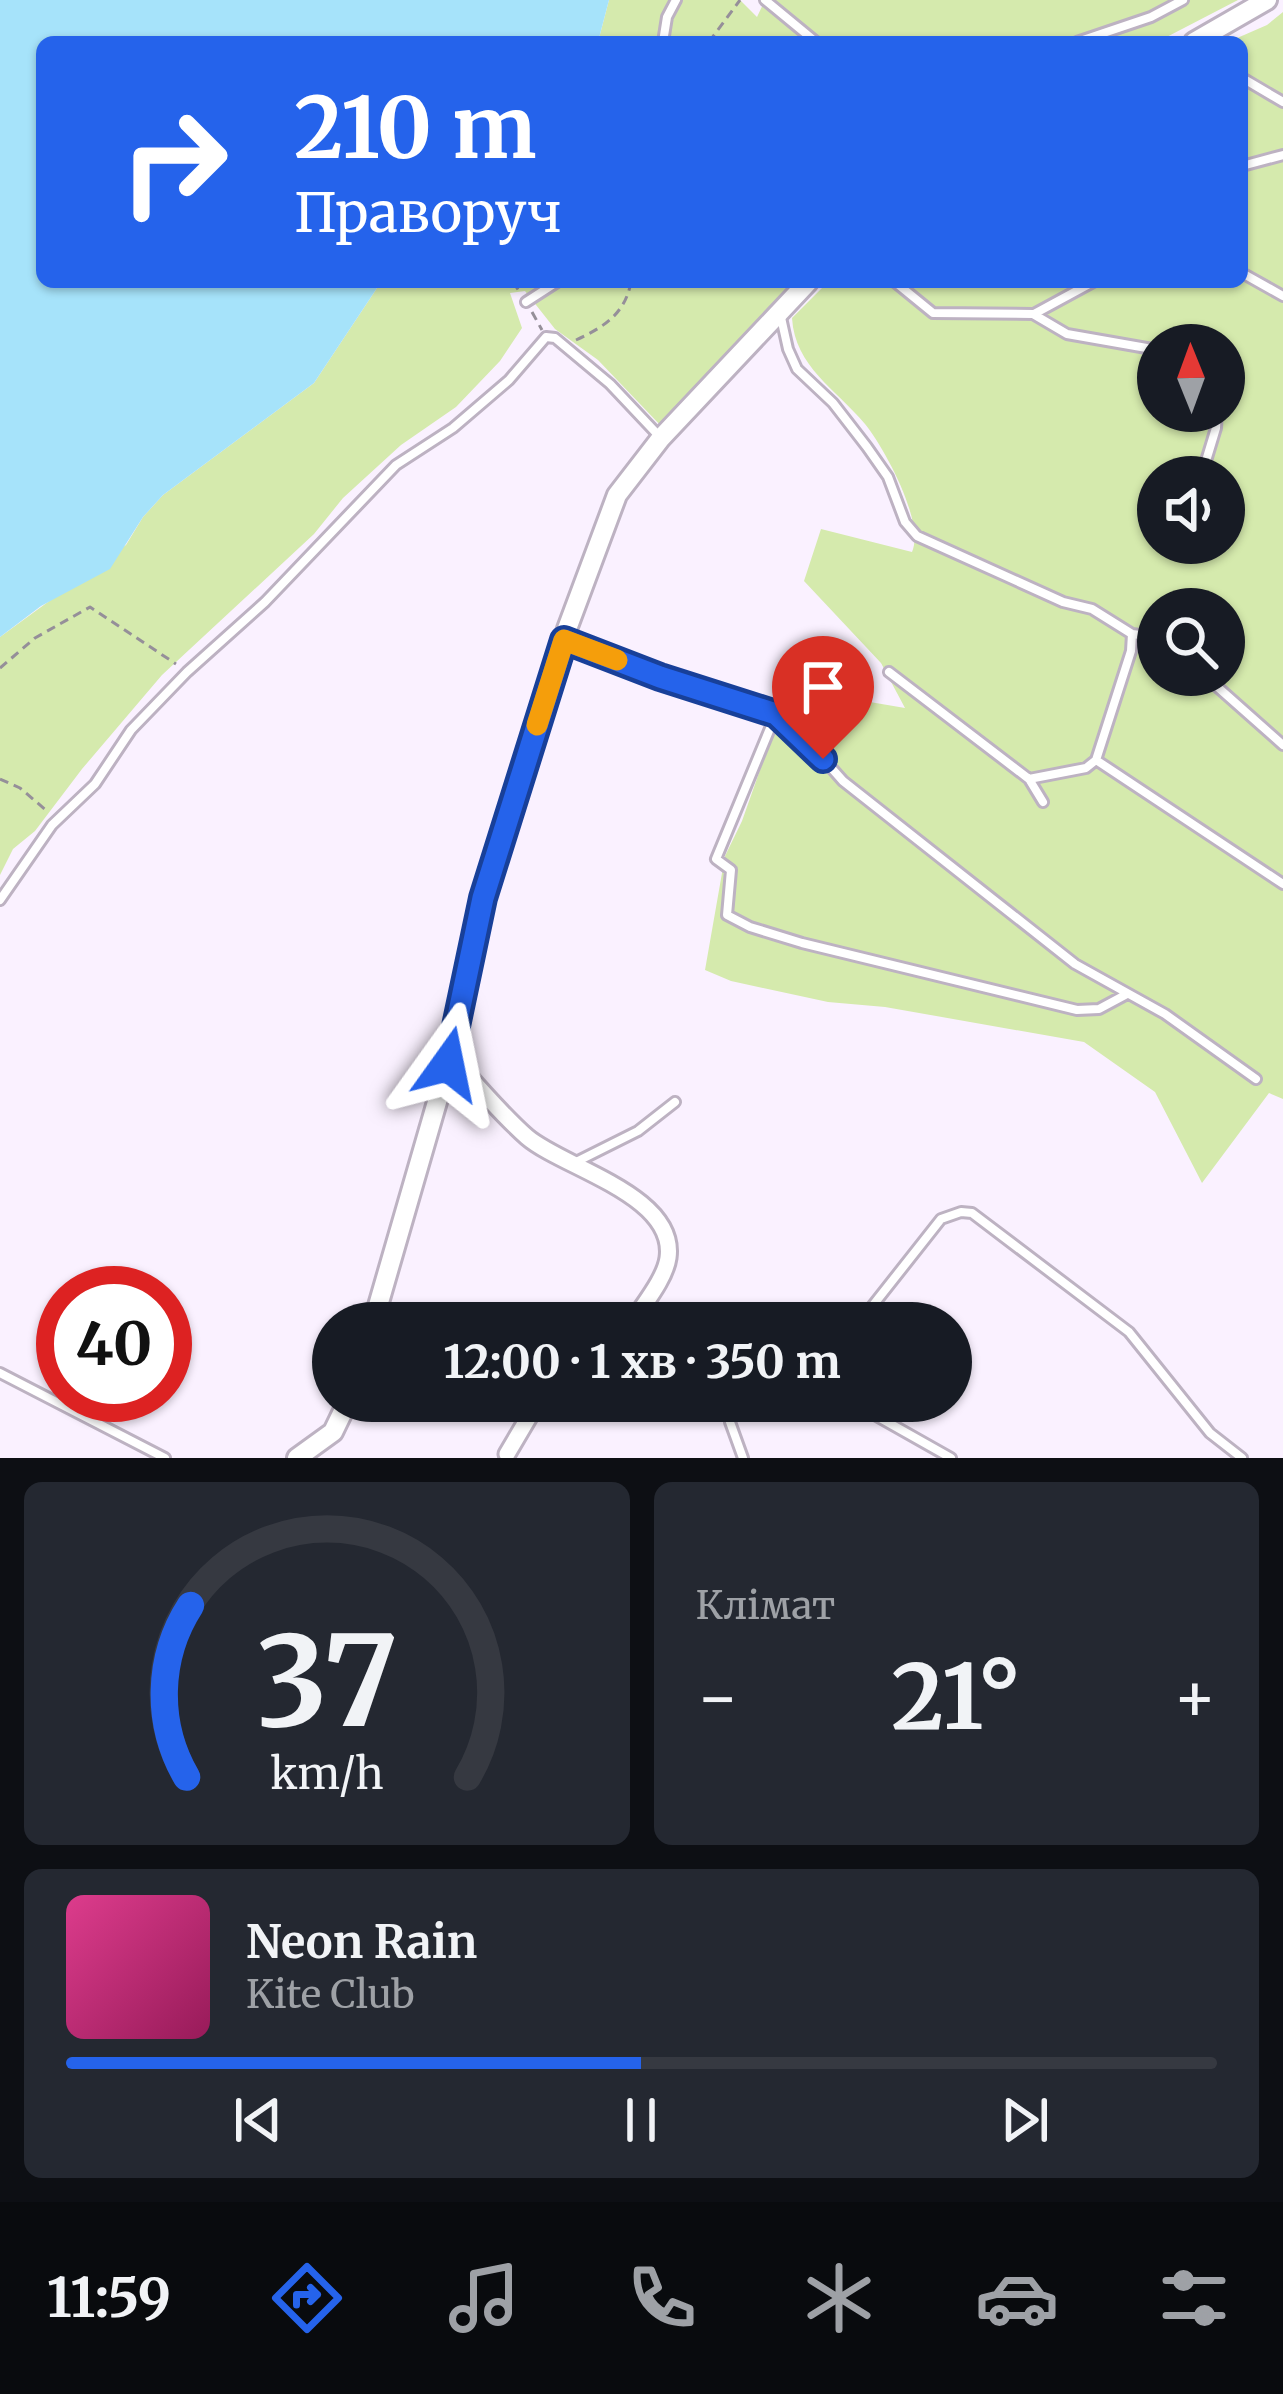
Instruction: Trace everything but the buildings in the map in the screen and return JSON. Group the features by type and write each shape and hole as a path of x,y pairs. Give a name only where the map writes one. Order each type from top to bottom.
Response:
{"street":[{"path":"1204,36 1267,0"},
{"path":"379,1302 448,1060 483,898 564,640 617,495 661,438 802,288"},
{"path":"448,1060 457,1063 532,1141 575,1162 644,1207 664,1236 668,1263 645,1302"},
{"path":"297,1458 333,1432 338,1422"},
{"path":"507,1454 526,1422"}],"lane":[{"path":"664,36 676,0"},
{"path":"765,0 808,36"},
{"path":"1095,36 1151,17 1183,0"},
{"path":"1248,81 1283,102"},
{"path":"1248,164 1283,155"},
{"path":"1248,276 1283,296"},
{"path":"526,302 548,288"},
{"path":"903,288 933,313 1033,314 1082,288"},
{"path":"780,312 797,369 833,403 888,477 905,522 917,536 1063,602 1093,609 1137,635"},
{"path":"1033,314 1067,334 1137,346"},
{"path":"0,900 58,820 94,784 131,730 265,602 396,465 453,428 509,380 546,337 610,383 661,438"},
{"path":"1029,779 1086,768 1096,760 1132,634"},
{"path":"564,640 776,714 804,736 843,781 1075,964 1165,1014 1256,1079"},
{"path":"889,672 1029,779 1043,802"},
{"path":"1228,696 1283,745"},
{"path":"776,714 716,860 731,870 727,915 750,928 802,943 1077,1010 1099,1010 1126,994"},
{"path":"1096,760 1283,884"},
{"path":"575,1162 638,1131 675,1102"},
{"path":"876,1302 941,1219 961,1211 972,1213 1129,1332 1197,1418 1242,1458"},
{"path":"0,1373 165,1458"},
{"path":"730,1422 742,1458"},
{"path":"887,1422 951,1458"}],"path":[{"path":"713,36 740,0"},
{"path":"563,346 616,317 630,288"},
{"path":"0,668 35,638 90,607 188,672"},
{"path":"0,779 20,788 58,820"}],"green space":[{"path":"609,0 740,0 757,17 765,0 1238,0 1169,36 600,36"},
{"path":"1283,12 1283,1099 1269,1093 1202,1183 1155,1092 1084,1042 885,1007 828,1002 731,981 705,970 725,856 777,722 829,695 905,708 881,663 804,581 821,529 912,552 915,539 908,505 883,450 809,364 792,318 822,288 1248,288 1248,36 1242,36"},
{"path":"377,288 789,288 662,427 598,360 555,329 525,291 510,293 522,328 500,361 456,407 401,445 343,498 314,534 162,675 35,831 13,849 0,875 0,637 126,545 163,495 314,383"}],"water":[{"path":"0,0 609,0 600,36 36,36 36,288 377,288 314,383 163,495 110,569 41,606 0,637"}],"slow traffic":[{"path":"537,725 564,640 617,660"}],"route":[{"path":"448,1064 483,898 564,640 776,714 823,759"}]}
